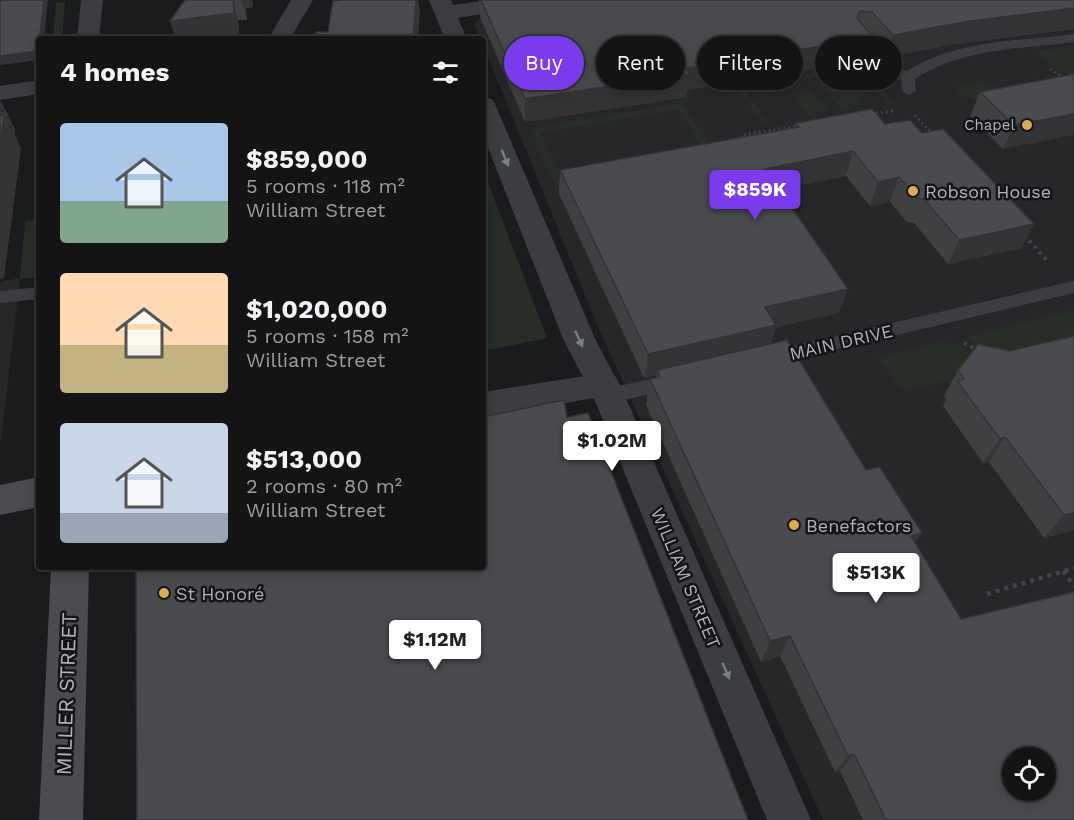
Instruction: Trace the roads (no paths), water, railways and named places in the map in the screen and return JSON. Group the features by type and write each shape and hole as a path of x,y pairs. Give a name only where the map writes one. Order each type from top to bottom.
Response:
{"main road":[{"path":"0,500 36,493"},
{"name":"MILLER STREET","path":"62,820 70,570"}],"street":[{"path":"88,36 92,0"},
{"path":"281,36 302,0"},
{"path":"455,36 442,6 531,0"},
{"path":"0,93 36,87"},
{"name":"WILLIAM STREET","path":"486,111 580,341 606,390 789,820"},
{"path":"486,405 606,390"}],"lane":[{"path":"908,77 935,60 971,52 1074,38"},
{"path":"902,74 908,77"},
{"path":"908,77 909,91"},
{"name":"MAIN DRIVE","path":"748,364 1073,288"},
{"path":"0,297 36,293"},
{"path":"606,390 690,377"}],"place":[{"name":"Chapel","path":"1027,125"},
{"name":"Robson House","path":"913,191"},
{"name":"Benefactors","path":"794,525"},
{"name":"St Honoré","path":"164,593"}]}
